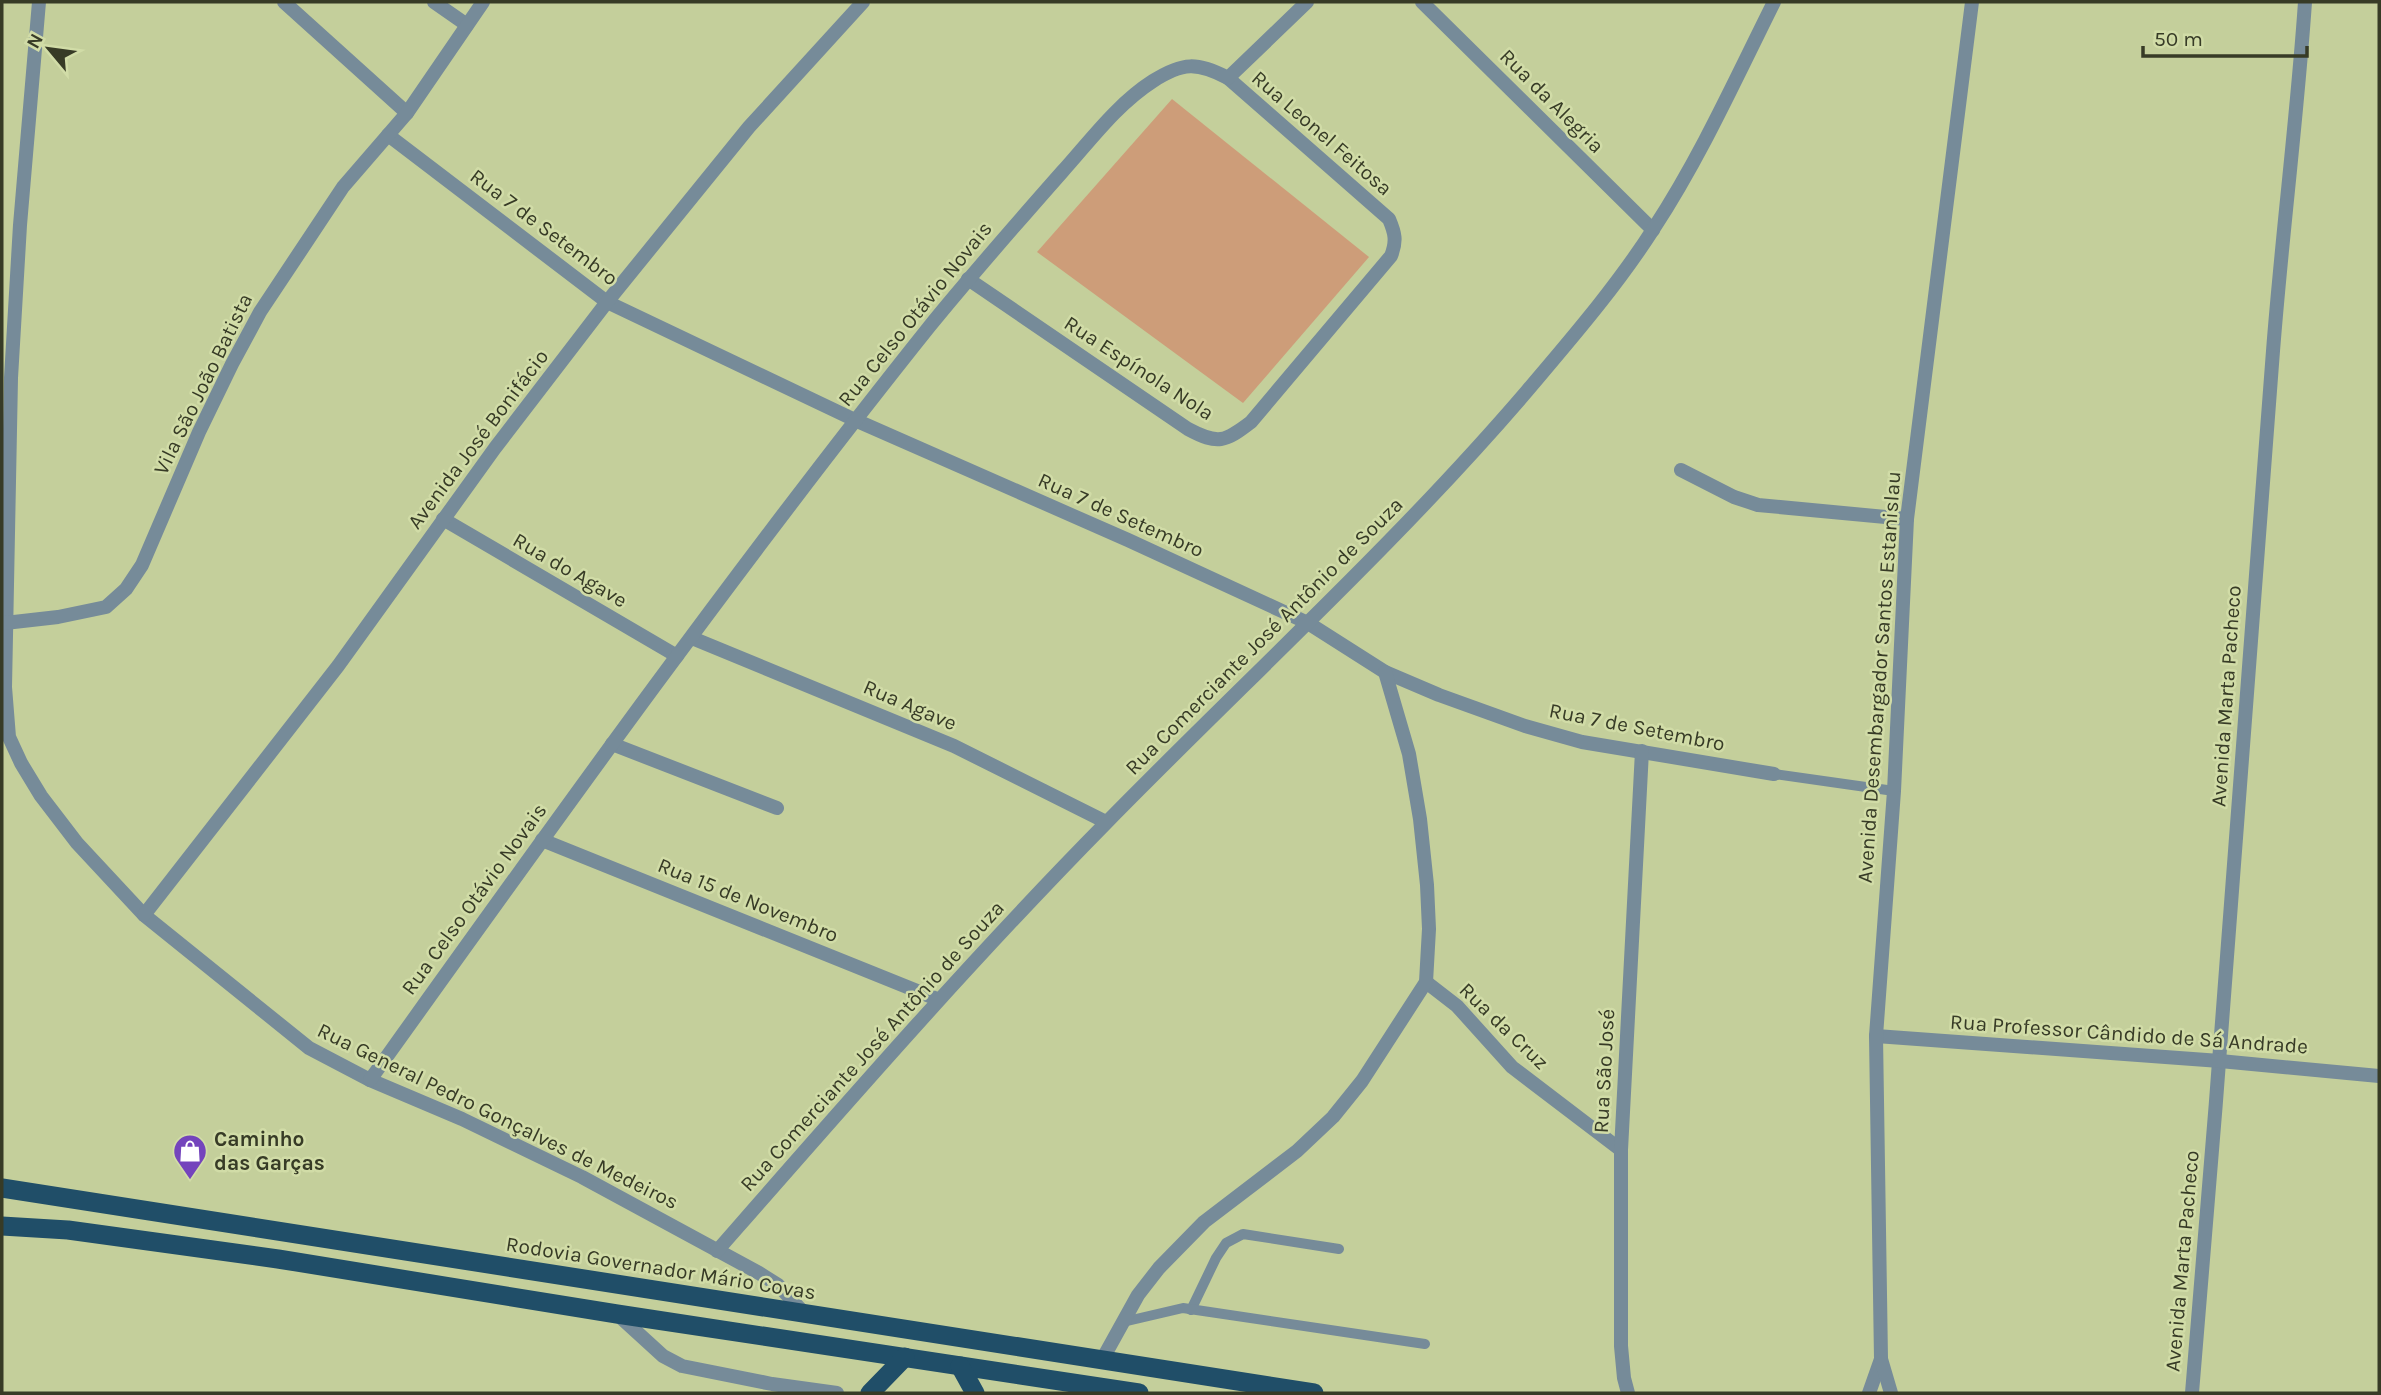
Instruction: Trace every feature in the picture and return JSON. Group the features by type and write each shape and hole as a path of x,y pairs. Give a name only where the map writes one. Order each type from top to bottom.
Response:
{"highway":[{"name":"Rodovia Governador Mário Covas","path":"2,1188 1314,1393"},
{"path":"2,1226 68,1230 278,1259 617,1314 1139,1393"},
{"path":"870,1393 905,1357"},
{"path":"960,1366 975,1393"}],"street":[{"name":"Rua General Pedro Gonçalves de Medeiros","path":"39,2 11,379 5,623 9,737 21,763 41,796 77,843 144,915 309,1048 370,1080 461,1119 582,1177 759,1273 778,1285 804,1313"},
{"path":"284,2 407,113"},
{"path":"434,2 467,25"},
{"name":"Vila São João Batista","path":"5,623 106,607 126,589 142,565 205,421 260,312 342,187 407,113 483,2"},
{"name":"Avenida José Bonifácio","path":"144,915 338,666 443,520 607,302 750,127 863,2"},
{"path":"1228,78 1307,2"},
{"name":"Rua da Alegria","path":"1422,2 1653,230"},
{"name":"Rua Comerciante José Antônio de Souza","path":"717,1251 937,999 1106,822 1415,515 1481,445 1576,334 1653,230 1699,152 1774,2"},
{"name":"Avenida Desembargador Santos Estanislau","path":"1891,1393 1881,1359 1876,1036 1894,791 1907,519 1972,2"},
{"name":"Avenida Marta Pacheco","path":"2192,1393 2275,329 2297,115 2305,2"},
{"name":"Rua Celso Otávio Novais","path":"370,1080 677,656 855,420 968,279 1117,110 1150,82 1174,68 1192,65 1207,68 1228,78"},
{"name":"Rua Leonel Feitosa","path":"1228,78 1389,219"},
{"name":"Rua 7 de Setembro","path":"388,135 607,302 855,420 1308,623 1385,672 1525,726 1582,742 1774,775"},
{"name":"Rua Espínola Nola","path":"968,279 1188,429 1206,438 1220,441 1233,436 1251,422 1391,256 1396,244 1389,219"},
{"path":"1681,470 1734,497 1758,505 1907,519"},
{"name":"Rua do Agave","path":"443,520 677,656"},
{"name":"Rua Agave","path":"692,638 954,746 1106,822"},
{"path":"1102,1360 1138,1295 1159,1268 1204,1222 1297,1151 1333,1117 1362,1081 1426,982 1429,929 1420,819 1409,754 1385,672"},
{"path":"612,744 777,808"},
{"name":"Rua São José","path":"1628,1393 1621,1346 1621,1150 1642,751"},
{"name":"Rua 15 de Novembro","path":"542,840 937,999"},
{"name":"Rua da Cruz","path":"1426,982 1457,1006 1512,1067 1621,1150"},
{"name":"Rua Professor Cândido de Sá Andrade","path":"1876,1036 2220,1061 2379,1076"},
{"path":"617,1314 663,1356 682,1366 771,1389 837,1393"},
{"name":"Avenida Desembargador Santos Estanislau","path":"1869,1393 1881,1359"}],"lane":[{"name":"Rua 7 de Setembro","path":"1774,775 1894,791"},
{"path":"1191,1310 1226,1243 1243,1234 1339,1249"},
{"path":"1124,1322 1182,1308 1425,1344"}],"shaded area":[{"path":"1172,99 1369,257 1243,403 1037,252"}],"place":[{"name":"Caminho das Garças","path":"190,1181"}]}
